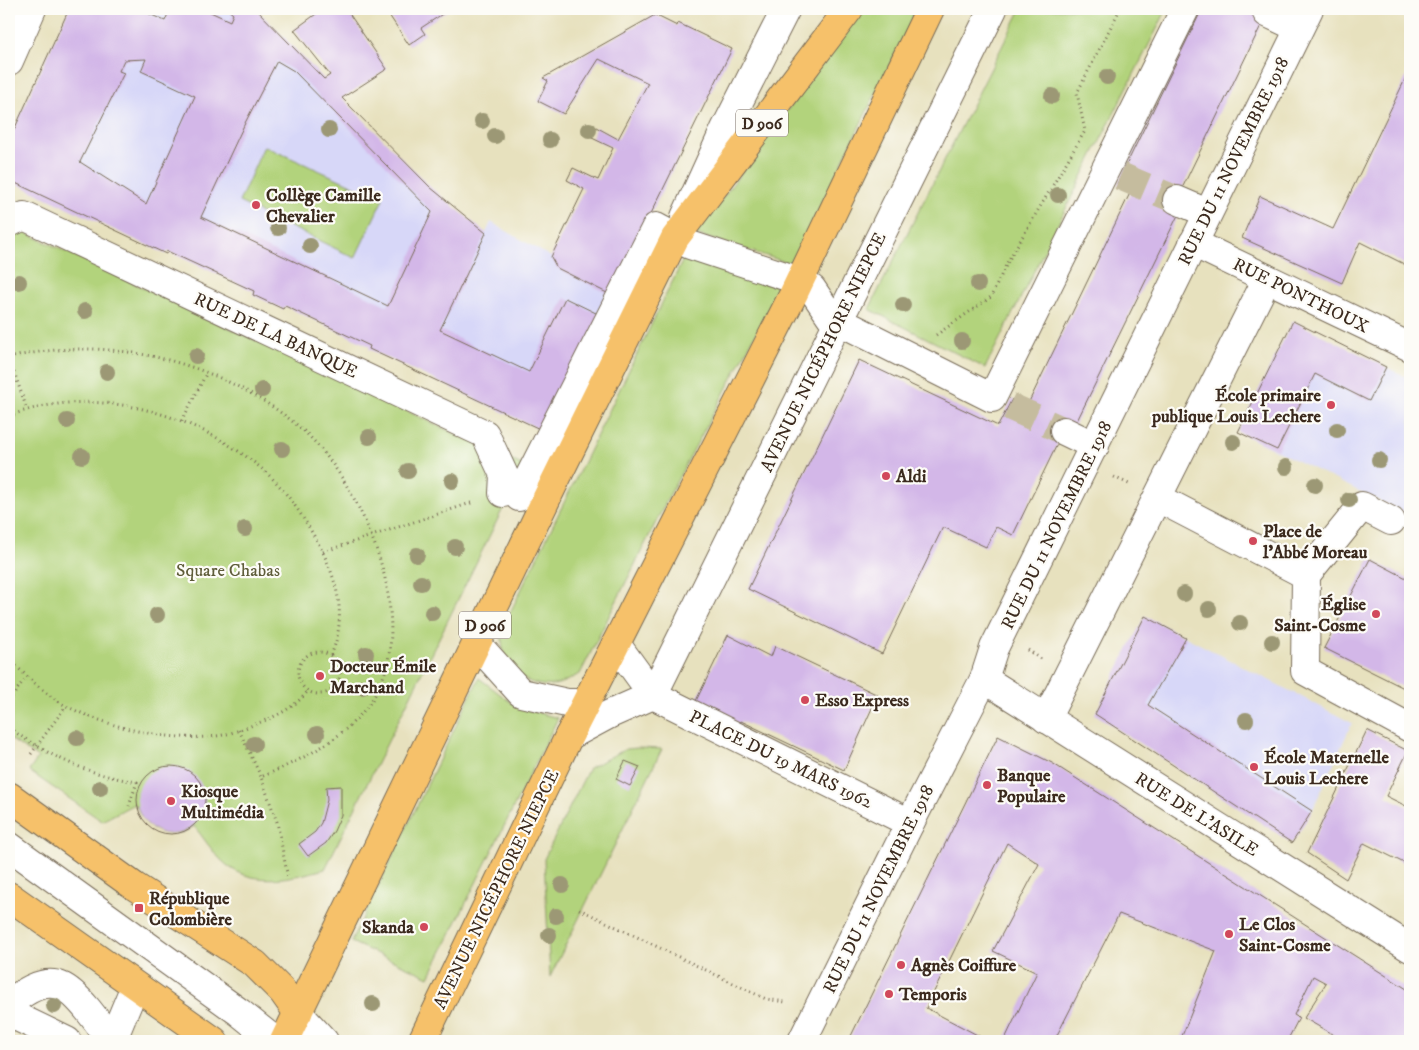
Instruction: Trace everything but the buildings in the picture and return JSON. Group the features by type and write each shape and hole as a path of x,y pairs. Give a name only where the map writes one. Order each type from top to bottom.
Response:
{"main road":[{"name":"D 906","path":"284,1041 476,643 675,238 849,9"},
{"name":"AVENUE NICÉPHORE NIEPCE","path":"422,1041 569,736 800,281 930,9"},
{"path":"9,796 134,886 255,964 283,992 298,1013"},
{"path":"9,896 214,1041"}],"street":[{"path":"9,61 32,9"},
{"path":"675,238 725,129 786,9"},
{"name":"AVENUE NICÉPHORE NIEPCE","path":"653,695 993,9"},
{"path":"511,495 656,227 690,245 800,281 812,289 831,316 838,321 1000,402 1113,173 1185,9"},
{"path":"1267,13 1304,18"},
{"name":"RUE DU 11 NOVEMBRE 1918","path":"811,1038 819,1007 910,822 984,679 994,648 1304,18"},
{"path":"1177,200 1207,214"},
{"name":"RUE DE LA BANQUE","path":"9,223 24,216 486,434 511,495"},
{"name":"RUE PONTHOUX","path":"1193,243 1410,347"},
{"path":"1046,720 1267,279"},
{"path":"1064,430 1091,454"},
{"path":"1158,498 1306,575"},
{"path":"1391,521 1362,506 1306,575 1305,671 1410,728"},
{"path":"476,643 521,693 567,704 586,703"},
{"path":"569,736 610,714 653,695 616,644"},
{"name":"RUE DE L'ASILE","path":"984,679 1046,720 1410,948"},
{"name":"PLACE DU 19 MARS 1962","path":"653,695 910,822"},
{"path":"9,846 239,1012 275,1041"},
{"path":"9,1004 31,988 47,984 62,986 97,1021 110,1041"},
{"path":"110,1041 135,986"},
{"path":"239,1012 261,1041"},
{"path":"9,1013 67,1041"},
{"path":"298,1013 324,1041"}],"path":[{"path":"906,355 991,297 1008,261 1085,131 1077,93 1120,9"},
{"path":"27,409 9,358 51,351 94,349 151,356 206,372 241,389 298,426 337,473 358,507 372,536 386,583 393,634 389,660 380,684 367,706 344,731 314,753 261,777"},
{"path":"182,420 206,372"},
{"path":"9,416 27,409 82,402 114,404 148,410 182,420 209,433 262,468 284,491 306,521 323,552 340,606 340,630 331,655"},
{"path":"1091,454 1158,498"},
{"path":"323,552 511,495"},
{"path":"318,651 331,655 339,667 340,674 334,687 322,694 308,691 299,681 297,674 301,661 305,656 318,651"},
{"path":"9,659 26,676 66,706 96,719 129,728 165,734 217,736 240,730 278,716 298,703 308,691"},
{"path":"9,701 26,676"},
{"path":"31,754 66,706"},
{"path":"9,728 37,747 76,768 110,778 137,782 129,806"},
{"path":"240,730 261,777 277,822 288,878"},
{"path":"579,910 766,999 819,1007"}],"shaded area":[{"name":"Collège Camille Chevalier","path":"69,9 256,9 287,40 286,42 430,187 472,223 486,233 491,222 551,257 557,268 611,295 544,431 369,349 370,346 285,306 283,309 253,295 254,291 168,251 166,254 9,180 9,141"},
{"name":"École primaire publique Louis Lechere","path":"1293,321 1410,379 1410,516 1238,432"},
{"name":"École Maternelle Louis Lechere","path":"1145,616 1352,723 1312,811 1292,843 1095,714"}],"green space":[{"path":"862,9 917,9 792,264 696,234"},
{"path":"1021,9 1167,9 985,368 869,309"},
{"path":"264,146 383,199 355,258 239,202"},
{"name":"Square Chabas","path":"9,225 524,466 325,869 271,879 245,875 232,869 221,860 194,826 180,833 166,834 159,832 147,823 134,804 102,821 29,771 38,758 9,738"},
{"path":"685,256 781,287 672,490 580,674 558,684 545,685 531,682 518,675 509,666 504,653 501,631"},
{"path":"479,678 517,707 558,718 429,977 351,942"},
{"path":"626,749 662,749 550,977 544,859 589,768"}],"tunnel":[{"path":"1120,176 1177,200"},
{"path":"1009,406 1064,431"}],"place":[{"name":"Collège Camille Chevalier","path":"256,205"},
{"name":"École primaire publique Louis Lechere","path":"1331,405"},
{"name":"Aldi","path":"886,476"},
{"name":"Place de l'Abbé Moreau","path":"1253,541"},
{"name":"Église Saint-Cosme","path":"1376,614"},
{"name":"Docteur Émile Marchand","path":"320,676"},
{"name":"Esso Express","path":"805,700"},
{"name":"École Maternelle Louis Lechere","path":"1254,767"},
{"name":"Banque Populaire","path":"987,785"},
{"name":"Kiosque Multimédia","path":"171,801"},
{"name":"République Colombière","path":"139,908"},
{"name":"Skanda","path":"424,927"},
{"name":"Le Clos Saint-Cosme","path":"1229,934"},
{"name":"Agnès Coiffure","path":"901,965"},
{"name":"Temporis","path":"889,994"}]}
